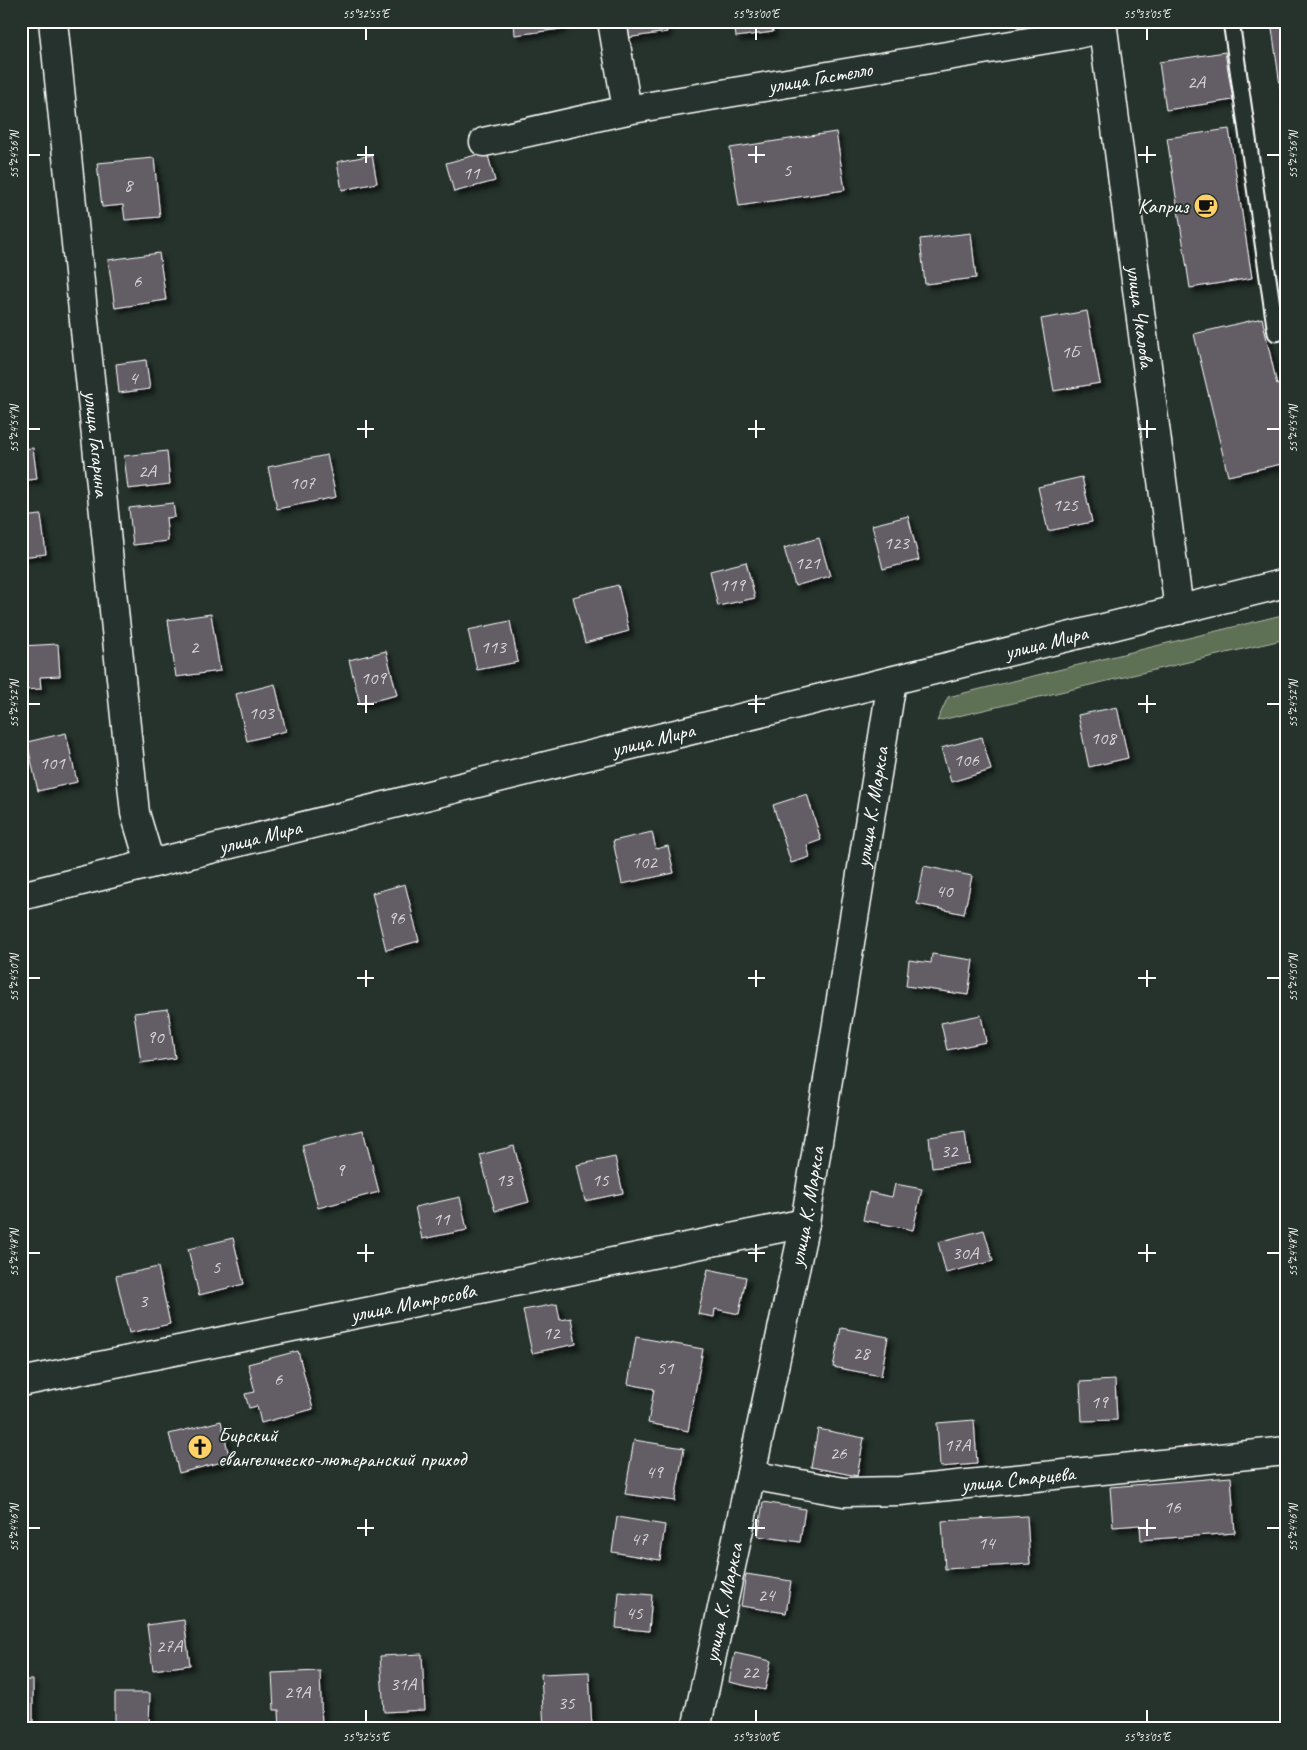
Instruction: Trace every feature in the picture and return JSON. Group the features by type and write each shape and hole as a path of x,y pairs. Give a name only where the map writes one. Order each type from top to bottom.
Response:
{"street":[{"name":"улица Гагарина","path":"53,21 135,813 150,863"},
{"path":"612,21 627,110"},
{"name":"улица Гастелло","path":"484,142 627,110 1067,36 1103,24"},
{"name":"улица Чкалова","path":"1103,24 1179,610"},
{"name":"улица Мира","path":"21,896 1286,583"},
{"name":"улица К. Маркса","path":"696,1729 805,1223 892,681"},
{"name":"улица Матросова","path":"21,1382 805,1223"},
{"name":"улица Старцева","path":"751,1475 844,1492 900,1490 1286,1451"}],"lane":[{"path":"1231,21 1276,333 1286,332"}],"green space":[{"path":"1286,614 1286,639 937,721 948,697"}],"building":[{"path":"514,21 560,21 561,29 515,35"},
{"path":"616,21 665,21 667,32 619,39"},
{"path":"734,21 771,21 773,32 736,37"},
{"path":"1271,21 1286,21 1286,113 1284,114"},
{"path":"1225,52 1233,100 1166,110 1159,62"},
{"path":"1229,129 1252,278 1190,288 1167,138"},
{"path":"836,132 845,190 739,206 730,148"},
{"path":"487,152 495,181 454,192 446,163"},
{"path":"372,155 377,183 342,190 337,162"},
{"path":"154,158 160,217 125,220 123,205 102,207 97,163"},
{"path":"971,233 976,278 925,284 920,239"},
{"path":"159,253 166,300 115,308 108,260"},
{"path":"1087,311 1100,383 1054,391 1041,319"},
{"path":"1262,318 1277,385 1286,383 1286,463 1228,476 1194,334"},
{"path":"146,360 150,389 119,393 116,364"},
{"path":"33,448 37,479 21,481 21,449"},
{"path":"167,451 170,484 128,489 124,456"},
{"path":"327,455 336,497 277,509 268,467"},
{"path":"1082,477 1092,522 1048,531 1038,487"},
{"path":"173,503 175,517 166,518 168,541 133,545 129,508"},
{"path":"41,515 46,554 21,557 21,517"},
{"path":"908,516 919,560 883,569 872,525"},
{"path":"819,538 830,576 795,586 784,548"},
{"path":"746,562 755,598 718,606 710,571"},
{"path":"618,585 629,631 585,643 573,597"},
{"path":"211,614 220,671 176,677 168,620"},
{"path":"510,621 518,662 477,670 468,630"},
{"path":"58,644 60,676 40,677 41,689 21,690 21,646"},
{"path":"386,651 397,695 360,704 349,660"},
{"path":"275,684 286,731 247,741 236,694"},
{"path":"1117,707 1128,758 1089,767 1078,715"},
{"path":"66,733 77,782 38,791 27,742"},
{"path":"982,737 991,770 951,782 941,748"},
{"path":"807,794 821,840 807,845 810,857 791,863 773,805"},
{"path":"652,832 656,849 668,846 674,873 622,884 613,841"},
{"path":"924,866 972,876 964,914 917,904"},
{"path":"405,884 419,941 386,950 372,893"},
{"path":"932,954 973,960 968,995 906,986 909,960 931,963"},
{"path":"168,1009 175,1058 141,1063 134,1013"},
{"path":"981,1015 986,1042 947,1050 941,1023"},
{"path":"363,1130 379,1192 318,1208 302,1145"},
{"path":"965,1132 969,1163 932,1168 929,1137"},
{"path":"514,1146 529,1202 495,1211 480,1155"},
{"path":"615,1157 623,1193 585,1201 577,1165"},
{"path":"895,1184 922,1189 913,1230 863,1220 869,1192 892,1197"},
{"path":"460,1197 467,1230 422,1239 415,1207"},
{"path":"984,1230 993,1261 946,1273 938,1242"},
{"path":"233,1238 244,1284 199,1295 188,1249"},
{"path":"158,1267 170,1324 129,1333 116,1276"},
{"path":"708,1269 746,1277 739,1314 715,1309 714,1317 698,1314"},
{"path":"557,1304 560,1320 571,1318 576,1344 532,1353 523,1310"},
{"path":"841,1328 888,1337 881,1376 833,1367"},
{"path":"636,1337 703,1349 688,1431 648,1423 654,1389 628,1384"},
{"path":"298,1351 313,1409 261,1423 257,1406 249,1408 245,1394 255,1392 248,1364"},
{"path":"1115,1380 1117,1420 1082,1421 1080,1382"},
{"path":"974,1420 977,1464 940,1467 937,1423"},
{"name":"Бирский евангелическо-лютеранский приход","path":"221,1421 230,1460 179,1473 169,1434"},
{"path":"818,1429 864,1438 857,1476 811,1467"},
{"path":"634,1440 684,1448 675,1501 625,1494"},
{"path":"1231,1477 1235,1533 1141,1540 1140,1525 1113,1527 1110,1487"},
{"path":"763,1502 805,1509 800,1542 758,1536"},
{"path":"1027,1516 1030,1564 945,1569 942,1521"},
{"path":"617,1517 665,1525 660,1560 612,1552"},
{"path":"746,1574 791,1581 786,1613 741,1606"},
{"path":"619,1592 652,1595 649,1631 616,1628"},
{"path":"184,1620 190,1665 153,1670 147,1625"},
{"path":"735,1653 771,1661 765,1690 729,1682"},
{"path":"422,1654 425,1710 384,1712 380,1656"},
{"path":"320,1671 322,1729 280,1729 279,1710 274,1710 272,1673"},
{"path":"589,1672 592,1729 544,1729 541,1674"},
{"path":"21,1680 33,1680 33,1729 21,1729"},
{"path":"115,1693 150,1693 149,1729 115,1729"}],"place":[{"name":"Каприз","path":"1206,206"},
{"name":"Бирский евангелическо-лютеранский приход","path":"200,1447"}]}
